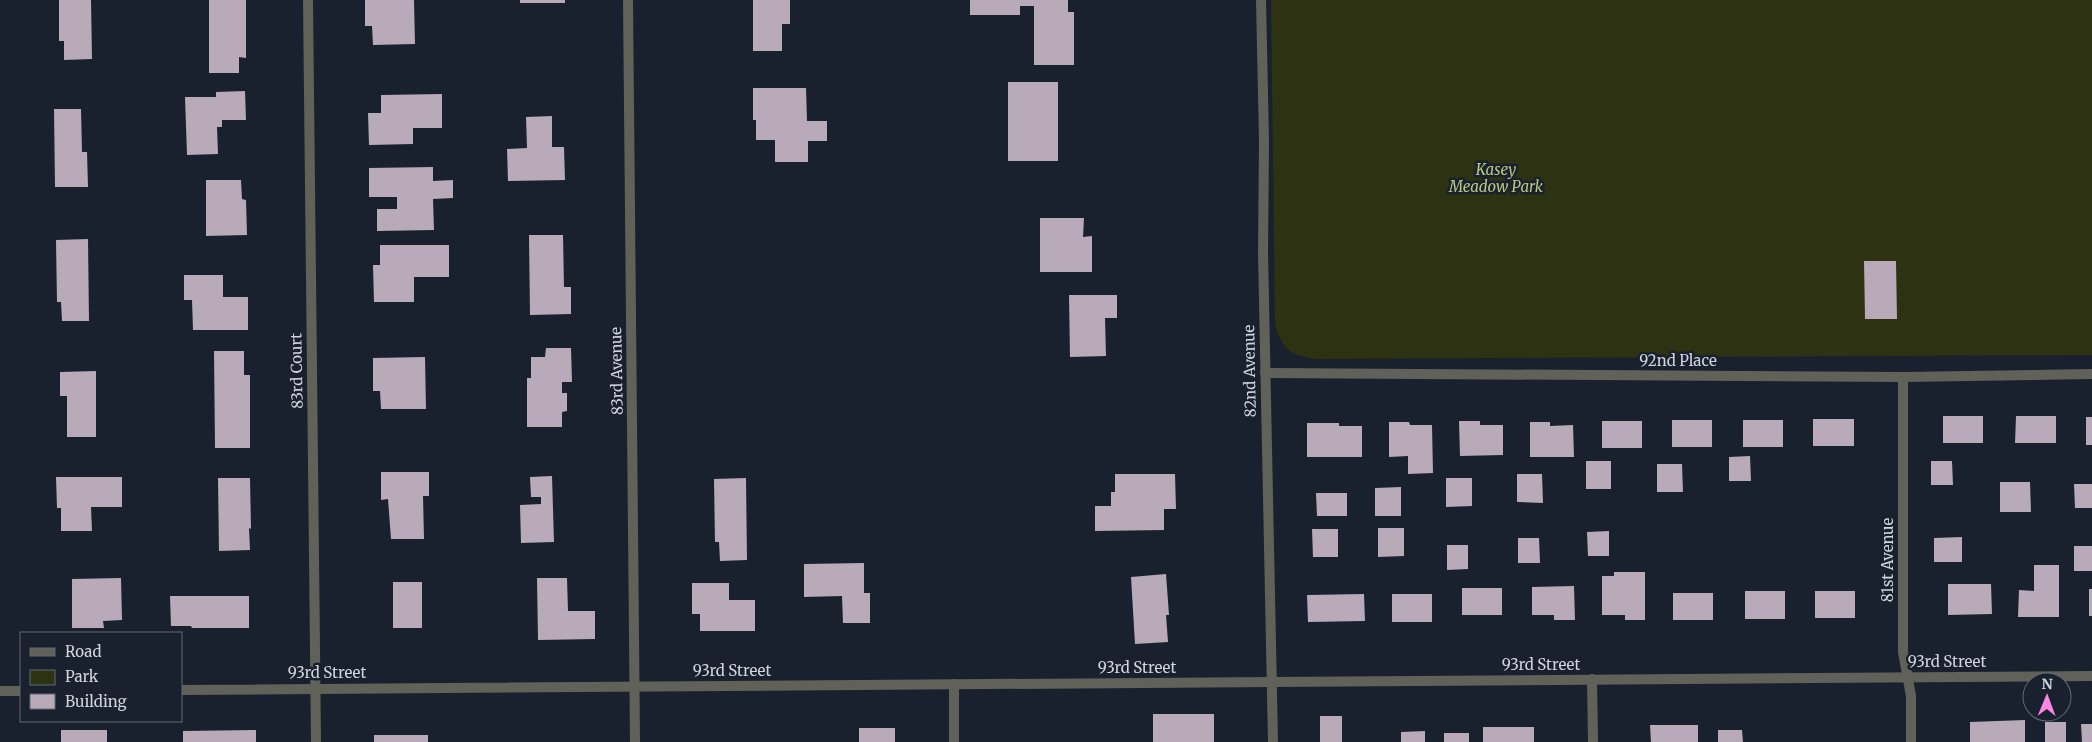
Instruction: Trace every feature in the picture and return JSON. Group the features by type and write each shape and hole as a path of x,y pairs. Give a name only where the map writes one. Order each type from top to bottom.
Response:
{"street":[{"name":"83rd Court","path":"308,0 316,742"},
{"name":"83rd Avenue","path":"628,0 635,742"},
{"name":"82nd Avenue","path":"1261,0 1264,141 1262,252 1273,742"},
{"name":"92nd Place","path":"1265,373 1903,377 2092,374"},
{"name":"81st Avenue","path":"1903,377 1903,652 1911,696 1911,742"},
{"name":"93rd Street","path":"182,690 2092,676"},
{"path":"1592,680 1593,742"},
{"path":"954,684 954,742"},
{"path":"0,691 20,691"}],"green space":[{"name":"Kasey Meadow Park","path":"1271,0 2092,0 2092,355 1315,359 1293,353 1280,339 1275,324"}],"building":[{"path":"59,0 91,0 92,59 64,60 64,41 59,41"},
{"path":"209,0 246,0 246,58 239,57 239,73 209,73"},
{"path":"365,0 414,0 415,44 373,45 372,26 365,26"},
{"path":"520,0 565,0 565,3 520,3"},
{"path":"753,0 790,0 790,24 782,24 782,51 753,51"},
{"path":"970,0 1068,0 1068,12 1074,12 1074,65 1034,65 1034,6 1020,6 1020,15 970,15"},
{"path":"1008,82 1058,82 1058,161 1008,161"},
{"path":"753,88 806,88 807,121 827,121 827,141 808,141 808,162 775,162 775,140 756,140 756,120 753,120"},
{"path":"245,91 246,120 222,120 222,127 217,127 218,154 187,155 185,97 216,97 216,92"},
{"path":"442,94 442,128 413,128 413,144 369,145 368,113 381,113 381,95"},
{"path":"54,109 81,109 82,152 87,152 88,187 55,187"},
{"path":"552,116 552,147 564,147 565,180 508,181 507,149 527,148 526,117"},
{"path":"433,167 433,181 453,180 453,198 433,199 434,230 377,231 377,209 397,209 397,197 369,197 369,168"},
{"path":"206,180 241,180 242,199 246,200 247,235 206,236"},
{"path":"1040,218 1084,218 1083,237 1092,236 1092,272 1040,272"},
{"path":"529,235 563,235 564,287 571,287 571,314 530,315"},
{"path":"88,239 89,321 62,321 61,302 57,302 56,240"},
{"path":"380,245 449,245 449,277 414,277 414,302 374,302 373,265 380,265"},
{"path":"1864,261 1896,261 1897,319 1865,319"},
{"path":"184,275 223,275 223,297 248,297 248,330 193,330 192,300 184,300"},
{"path":"1069,295 1117,295 1117,318 1105,318 1106,356 1070,357"},
{"path":"546,348 571,348 572,382 562,382 562,393 567,393 567,411 562,412 562,427 527,427 527,378 531,378 531,357 545,357"},
{"path":"214,351 244,351 244,375 250,375 250,448 215,448"},
{"path":"425,357 426,409 381,409 380,391 373,391 373,358"},
{"path":"96,371 96,437 67,437 67,396 60,396 60,372"},
{"path":"1943,416 1983,416 1983,443 1943,443"},
{"path":"2016,416 2056,416 2056,443 2015,443"},
{"path":"2086,417 2092,417 2092,445 2086,445"},
{"path":"1813,419 1854,419 1854,446 1813,446"},
{"path":"1672,420 1712,420 1712,447 1672,447"},
{"path":"1743,420 1783,420 1783,447 1743,447"},
{"path":"1459,421 1480,421 1480,425 1503,425 1503,455 1460,456"},
{"path":"1602,421 1642,421 1642,448 1602,448"},
{"path":"1389,422 1409,422 1410,425 1432,425 1433,473 1408,474 1408,456 1389,457"},
{"path":"1530,422 1550,422 1550,426 1573,425 1574,457 1530,457"},
{"path":"1307,423 1339,423 1339,426 1362,426 1362,457 1307,457"},
{"path":"1750,456 1751,481 1729,481 1729,457"},
{"path":"1586,461 1611,461 1611,489 1586,489"},
{"path":"1931,461 1952,461 1953,485 1931,485"},
{"path":"1657,464 1682,464 1683,492 1657,492"},
{"path":"381,472 429,472 429,496 423,496 424,539 391,539 388,499 381,500"},
{"path":"1115,474 1175,474 1176,509 1164,509 1164,530 1095,531 1095,506 1111,506 1111,492 1115,492"},
{"path":"1517,474 1542,474 1543,503 1517,502"},
{"path":"552,476 554,542 521,543 520,505 541,504 541,497 531,497 530,477"},
{"path":"56,477 122,477 122,507 91,507 92,531 61,531 61,508 57,508"},
{"path":"218,478 250,478 250,550 219,551"},
{"path":"746,478 747,560 720,561 719,542 715,542 714,479"},
{"path":"1446,478 1472,478 1472,506 1446,507"},
{"path":"2000,482 2030,482 2031,512 2000,512"},
{"path":"2074,484 2092,484 2092,508 2075,508"},
{"path":"1401,487 1401,516 1375,516 1375,488"},
{"path":"1316,493 1347,493 1347,516 1317,516"},
{"path":"1378,528 1404,528 1404,556 1378,557"},
{"path":"1312,529 1338,529 1338,557 1313,557"},
{"path":"1609,531 1609,556 1588,556 1587,532"},
{"path":"1962,537 1962,562 1934,562 1934,538"},
{"path":"1518,538 1539,538 1540,563 1518,563"},
{"path":"1447,545 1468,545 1468,569 1447,570"},
{"path":"2074,546 2092,546 2092,571 2074,571"},
{"path":"864,563 864,593 870,593 870,623 843,623 842,596 804,597 804,564"},
{"path":"2034,565 2059,565 2059,617 2018,617 2019,590 2034,591"},
{"path":"1614,572 1645,572 1645,620 1625,620 1625,615 1602,615 1602,576 1614,576"},
{"path":"1166,574 1169,615 1166,615 1168,642 1135,644 1131,577"},
{"path":"121,578 122,620 103,621 104,628 72,628 72,579"},
{"path":"537,578 567,578 568,611 595,611 595,639 538,640"},
{"path":"393,582 422,582 422,628 393,628"},
{"path":"692,583 729,583 729,600 755,600 755,631 700,631 700,614 692,614"},
{"path":"1948,584 1991,584 1992,614 1948,615"},
{"path":"1574,586 1575,620 1554,620 1554,615 1532,615 1532,587"},
{"path":"1462,588 1502,588 1502,615 1462,615"},
{"path":"2089,589 2092,589 2092,616 2089,616"},
{"path":"1745,591 1785,591 1785,619 1745,619"},
{"path":"1815,591 1855,591 1855,618 1815,618"},
{"path":"1673,593 1713,593 1713,620 1673,620"},
{"path":"1364,594 1365,621 1308,622 1307,595"},
{"path":"1392,594 1432,594 1432,622 1392,622"},
{"path":"170,596 249,596 249,628 171,626"},
{"path":"1153,714 1214,714 1214,742 1153,742"},
{"path":"1320,716 1342,716 1342,742 1320,742"},
{"path":"2022,720 2022,722 2025,722 2025,742 1970,742 1970,722"},
{"path":"2045,722 2066,722 2066,742 2045,742"},
{"path":"2081,724 2092,724 2092,742 2082,742"},
{"path":"1650,725 1698,725 1698,742 1651,742"},
{"path":"1483,727 1534,727 1534,742 1483,742"},
{"path":"859,728 895,728 895,742 859,742"},
{"path":"61,730 107,730 107,742 61,742"},
{"path":"256,730 256,742 183,742 183,731"},
{"path":"1718,730 1742,730 1743,742 1718,742"},
{"path":"1425,731 1425,742 1401,742 1401,732"},
{"path":"1444,733 1469,733 1469,742 1444,742"},
{"path":"374,735 428,735 428,742 374,742"}]}
